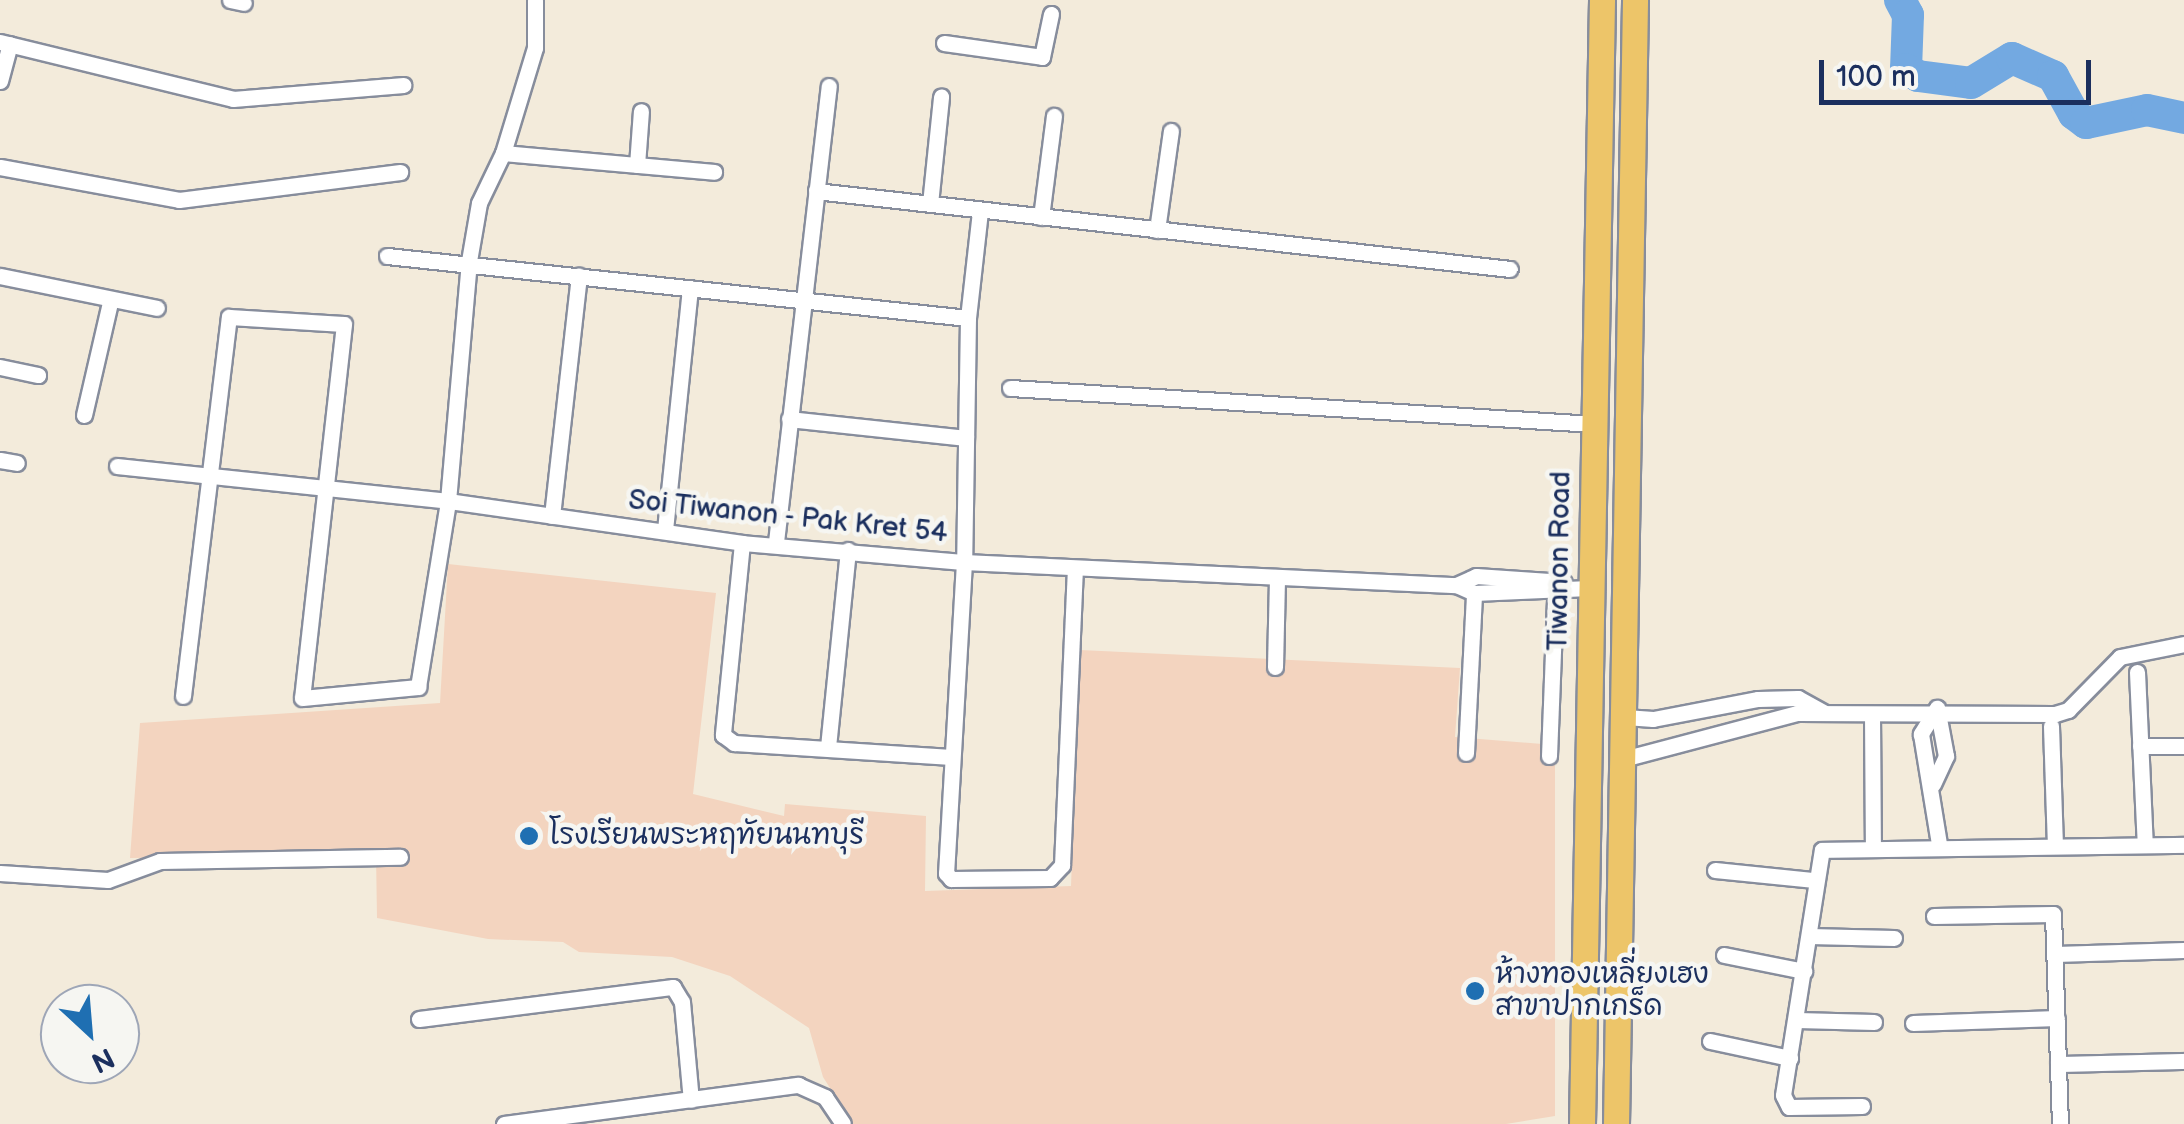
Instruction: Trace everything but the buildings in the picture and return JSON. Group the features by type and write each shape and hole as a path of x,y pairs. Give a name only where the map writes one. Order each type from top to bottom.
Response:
{"main road":[{"name":"Tiwanon Road","path":"1582,1124 1581,588 1593,424 1602,0"},
{"path":"1616,1124 1635,0"},
{"path":"1595,324 1630,326"}],"street":[{"path":"183,696 229,317 344,324 300,694 307,702 416,691 448,502 469,261 479,202 503,153 535,48 536,0"},
{"path":"944,42 1042,57 1050,14"},
{"path":"0,80 5,43 233,99 403,85"},
{"path":"776,542 829,86"},
{"path":"930,204 941,96"},
{"path":"637,165 641,111"},
{"path":"1041,217 1054,116"},
{"path":"1157,230 1171,131"},
{"path":"503,153 714,172"},
{"path":"0,168 178,200 400,172"},
{"path":"816,191 1510,269"},
{"path":"980,211 968,318 964,562 948,876 1056,874 1062,865 1075,568"},
{"path":"387,256 469,261 968,318"},
{"path":"0,276 110,302 157,308"},
{"path":"552,516 579,276"},
{"path":"664,530 690,288"},
{"path":"84,415 110,302"},
{"path":"0,367 38,375"},
{"path":"1010,388 1593,424"},
{"path":"789,419 966,438"},
{"name":"Soi Tiwanon - Pak Kret 54","path":"116,466 326,486 742,543 776,542 964,562 1456,585 1474,593 1556,585"},
{"path":"742,543 723,735 734,743 828,746 952,757"},
{"path":"828,746 848,550"},
{"name":"Soi Tiwanon - Pak Kret 54","path":"1456,585 1476,576 1556,585"},
{"path":"1275,667 1277,577"},
{"path":"1549,756 1556,585 1581,588"},
{"path":"1466,753 1474,593"},
{"path":"1623,758 1760,719 1937,708 2055,714 2068,710 2120,657 2184,644"},
{"path":"2137,672 2145,844"},
{"path":"1624,717 1652,719 1758,699 1798,698 1827,714"},
{"path":"1937,708 1922,734 1940,844"},
{"path":"1933,784 1946,756 1937,708"},
{"path":"1872,714 1873,844"},
{"path":"2050,726 2055,845"},
{"path":"2140,746 2184,746"},
{"path":"1862,1106 1789,1106 1783,1095 1804,971 1814,880 1822,850 1873,844 2184,844"},
{"path":"0,873 108,880 135,876 160,861 400,858"},
{"path":"1715,870 1814,880"},
{"path":"1934,916 2049,912 2055,954 2060,1124"},
{"path":"1809,936 1894,938"},
{"path":"2055,954 2184,950"},
{"path":"1724,954 1804,971"},
{"path":"419,1019 674,987 682,1002 692,1100"},
{"path":"1913,1023 2057,1018"},
{"path":"1796,1020 1874,1022"},
{"path":"1710,1041 1790,1058"},
{"path":"2058,1064 2184,1061"},
{"path":"504,1124 798,1086 825,1097 844,1124"}],"shaded area":[{"name":"โรงเรียนพระหฤทัยนนทบุรี","path":"448,564 716,593 693,794 784,816 785,804 926,816 925,891 1071,886 1080,650 1460,668 1455,737 1555,745 1555,1116 1506,1124 853,1124 823,1077 809,1028 730,976 672,957 579,952 563,942 488,939 377,918 376,855 130,858 140,723 440,703"}],"waterway":[{"path":"1900,0 1908,15 1906,69 1918,76 1971,83 2012,58 2053,76 2074,114 2086,123 2147,110 2184,118"}],"place":[{"name":"โรงเรียนพระหฤทัยนนทบุรี","path":"529,836"},
{"name":"ห้างทองเหลี่ยงเฮง สาขาปากเกร็ด","path":"1475,991"}]}
